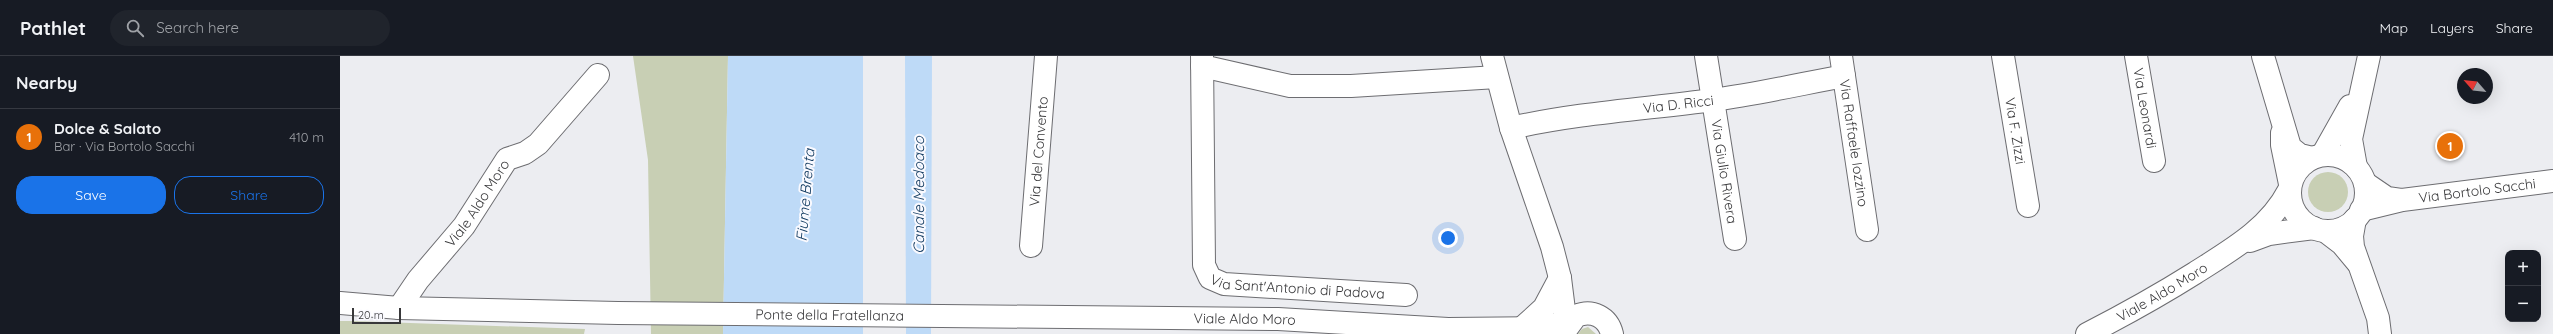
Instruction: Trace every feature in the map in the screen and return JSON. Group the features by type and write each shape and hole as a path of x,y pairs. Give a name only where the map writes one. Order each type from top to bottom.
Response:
{"street":[{"name":"Via del Convento","path":"1031,246 1046,56"},
{"name":"Via Giulio Rivera","path":"1706,56 1735,240"},
{"name":"Via F. Zizzi","path":"2003,56 2028,206"},
{"name":"Via Leonardi","path":"2136,56 2154,161"},
{"path":"2263,56 2283,128 2290,147 2300,155 2335,155 2347,159 2361,175"},
{"name":"Viale Aldo Moro","path":"2236,247 2269,234 2341,228 2358,215 2365,202 2361,175 2350,139 2360,87 2369,56"},
{"name":"Via Sant'Antonio di Padova","path":"1406,295 1224,284 1210,278 1204,266 1202,61 1290,86 1351,86 1495,66"},
{"path":"1495,66 1511,128 1552,247 1560,278 1564,310 1575,322 1605,320 1614,332"},
{"name":"Via D. Ricci","path":"1511,128 1544,121 1643,107 1713,100 1842,66"},
{"name":"Via Raffaele Iozzino","path":"1842,66 1867,230"},
{"name":"Viale Aldo Moro","path":"399,308 418,280 464,226 507,159 525,153 538,144 598,75"},
{"name":"Viale Aldo Moro","path":"2087,334 2140,308 2236,247 2259,230 2283,202 2302,164 2317,156 2360,87"},
{"path":"2283,128 2282,145 2293,209 2305,224 2319,230 2342,244 2358,263"},
{"name":"Via Bortolo Sacchi","path":"2361,175 2387,198 2402,200"},
{"name":"Via Bortolo Sacchi","path":"2358,215 2402,200 2553,181"},
{"path":"2358,215 2352,236 2358,263 2378,318 2380,334"},
{"path":"1522,328 1544,308 1560,278"},
{"path":"340,303 399,308"},
{"name":"Ponte della Fratellanza","path":"399,308 618,313 1042,317"},
{"name":"Viale Aldo Moro","path":"1042,317 1278,319 1457,332 1542,328 1575,322"}],"green space":[{"path":"633,56 728,56 723,334 651,334 648,160"},
{"path":"2332,172 2339,175 2345,181 2348,192 2347,200 2339,209 2332,212 2324,212 2317,209 2309,200 2308,188 2311,181 2320,173"},
{"path":"340,321 585,329 584,334 340,334"},
{"path":"1588,327 1596,334 1578,334 1582,329"}],"water":[{"name":"Fiume Brenta","path":"728,56 863,56 863,334 723,334"},
{"name":"Canale Medoaco","path":"905,56 932,56 931,334 906,334"}],"place":[{"name":"Dolce & Salato","path":"2450,146"}]}
